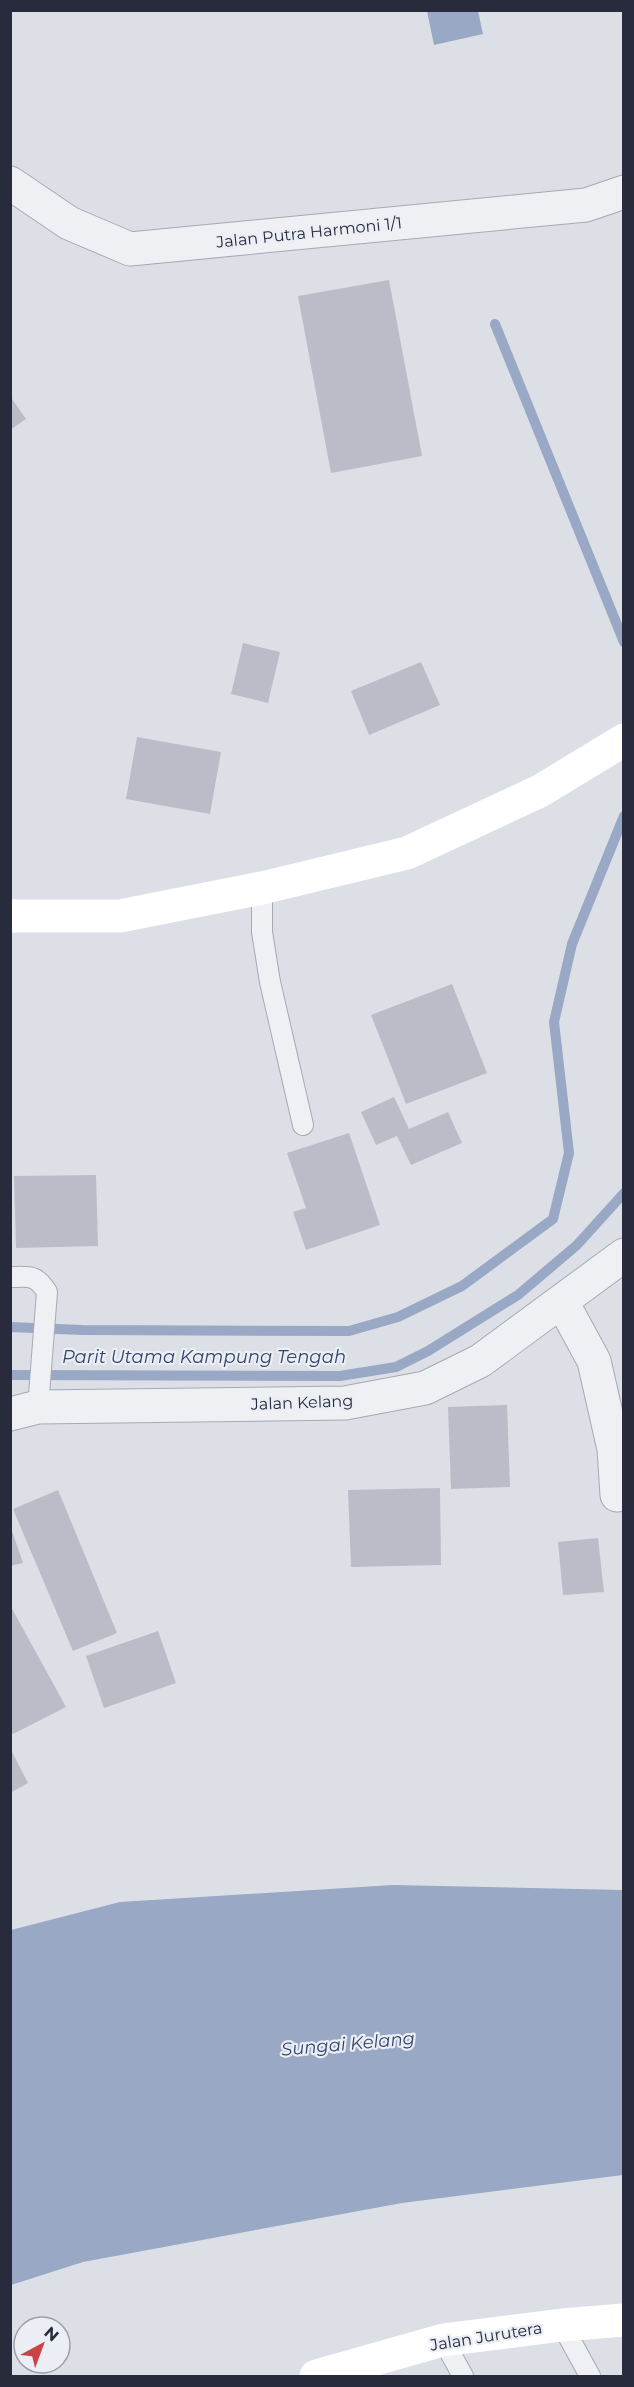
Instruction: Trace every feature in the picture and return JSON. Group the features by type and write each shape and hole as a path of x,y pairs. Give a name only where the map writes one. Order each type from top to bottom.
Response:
{"street":[{"name":"Jalan Putra Harmoni 1/1","path":"10,183 69,223 130,249 586,205 624,192"},
{"path":"10,916 120,915 262,888 407,853 540,791 622,741"},
{"name":"Jalan Kelang","path":"24,1410 345,1403 425,1388 480,1361 624,1255"},
{"path":"562,1302 594,1361 614,1449 617,1495"},
{"name":"Jalan Jurutera","path":"316,2376 443,2340 562,2325 624,2320"}],"lane":[{"path":"262,888 262,932 270,982 303,1125"},
{"path":"10,1277 32,1277 42,1284 47,1292 47,1302 24,1410"},
{"path":"562,2325 590,2376"},
{"path":"443,2340 463,2376"}],"water":[{"path":"427,11 478,11 483,34 434,45"},
{"name":"Sungai Kelang","path":"393,1885 623,1890 623,2175 402,2203 83,2262 11,2285 11,1930 120,1902"}],"building":[{"path":"389,280 422,456 331,473 298,296"},
{"path":"10,396 26,419 10,430"},
{"path":"243,643 280,652 268,703 231,694"},
{"path":"421,662 440,705 369,735 351,691"},
{"path":"137,737 221,752 210,814 126,799"},
{"path":"452,984 487,1073 406,1104 371,1015"},
{"path":"394,1097 409,1129 448,1112 462,1143 411,1165 397,1136 376,1145 361,1112"},
{"path":"349,1133 380,1225 306,1250 293,1212 306,1208 287,1153"},
{"path":"96,1175 98,1246 16,1248 14,1176"},
{"path":"507,1405 510,1487 451,1489 448,1407"},
{"path":"440,1488 441,1565 351,1567 348,1490"},
{"path":"58,1490 117,1633 73,1651 13,1509"},
{"path":"10,1525 23,1563 10,1566"},
{"path":"598,1538 604,1592 563,1595 558,1542"},
{"path":"10,1605 66,1707 13,1734 10,1729"},
{"path":"158,1631 176,1683 104,1708 86,1656"},
{"path":"10,1748 28,1783 10,1793"}],"waterway":[{"path":"495,324 624,642"},
{"path":"10,1327 82,1330 349,1331 398,1317 462,1286 553,1219 569,1153 554,1022 572,944 624,816"},
{"name":"Parit Utama Kampung Tengah","path":"10,1375 340,1376 396,1367 428,1351 518,1295 577,1245 624,1193"}]}
